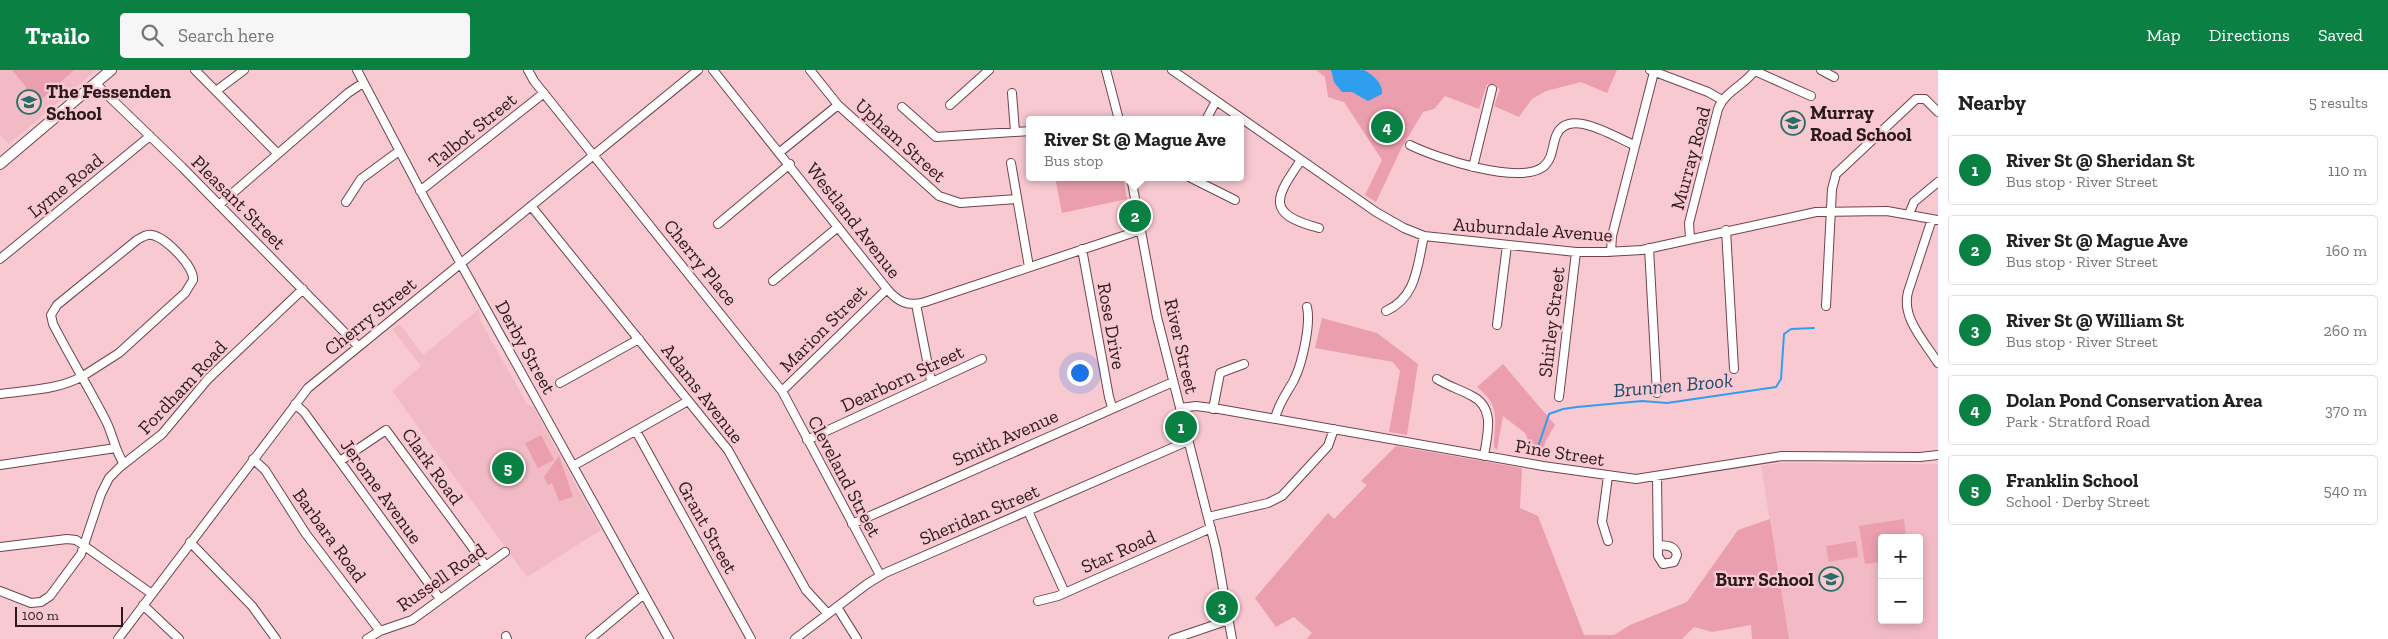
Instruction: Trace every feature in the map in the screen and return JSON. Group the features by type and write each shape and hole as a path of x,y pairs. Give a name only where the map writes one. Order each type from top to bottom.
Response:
{"main road":[{"path":"0,164 111,70"}],"street":[{"path":"195,70 278,154"},
{"path":"216,91 244,70"},
{"name":"Derby Street","path":"357,70 420,191 669,639"},
{"name":"Cherry Place","path":"528,70 544,93 782,391"},
{"name":"Cherry Street","path":"118,639 295,404 312,385 698,70"},
{"name":"Westland Avenue","path":"713,70 790,164 887,289 900,302 916,304"},
{"name":"Upham Street","path":"810,70 838,105 942,198 960,203 1016,198"},
{"path":"950,106 989,70"},
{"path":"1106,70 1118,116"},
{"name":"Auburndale Avenue","path":"1172,70 1238,116"},
{"path":"1755,70 1811,96"},
{"name":"Murray Road","path":"1690,238 1689,223 1716,113 1722,100 1755,70"},
{"path":"1821,70 1834,77"},
{"path":"1611,252 1612,236 1652,71 1708,92 1722,100"},
{"name":"Pleasant Street","path":"95,83 358,346"},
{"path":"219,205 348,93 363,83"},
{"path":"1473,167 1492,89"},
{"name":"Talbot Street","path":"420,191 544,93"},
{"path":"1012,93 1015,132"},
{"path":"1826,306 1833,182 1842,167 1916,100 1921,98 1927,100 1938,112"},
{"path":"1208,116 1216,101"},
{"path":"780,152 838,105"},
{"path":"902,107 936,137 1026,131"},
{"name":"Auburndale Avenue","path":"1244,120 1384,216 1410,231 1424,236 1576,252 1611,252 1649,248 1798,215 1831,211 1879,211 1935,219"},
{"path":"1410,145 1445,160 1473,167 1502,171 1536,170 1548,162 1559,131 1572,122 1588,125 1634,146"},
{"name":"Lyme Road","path":"0,259 150,136"},
{"path":"346,202 361,179 399,151"},
{"path":"1301,160 1282,188 1280,200 1284,211 1292,219 1319,228"},
{"path":"1011,163 1029,267"},
{"path":"718,224 790,164"},
{"name":"River Street","path":"1132,181 1156,310 1211,528 1232,639"},
{"path":"1197,181 1235,200"},
{"path":"1909,214 1914,202 1938,182"},
{"name":"Adams Avenue","path":"531,206 640,339 730,454 808,594 828,614"},
{"path":"1935,219 1908,292 1906,305 1910,317 1938,363"},
{"path":"773,281 838,227"},
{"path":"932,381 916,304 1141,230"},
{"path":"1726,230 1734,369"},
{"path":"0,394 58,386 83,376 119,353 190,287 193,280 193,271 178,254 158,237 144,236 54,308 51,315 52,322 83,376 108,425 124,464"},
{"path":"1386,311 1402,303 1410,293 1424,236"},
{"path":"1497,324 1507,244"},
{"path":"1649,248 1657,393"},
{"name":"Rose Drive","path":"1082,250 1112,407"},
{"name":"Shirley Street","path":"1559,397 1576,252"},
{"name":"Marion Street","path":"782,391 887,289"},
{"name":"Fordham Road","path":"0,591 28,602 39,602 46,599 78,559 85,545 104,487 115,471 162,434 208,379 303,290"},
{"path":"1275,419 1279,405 1297,373 1308,326 1307,307"},
{"path":"560,384 640,339"},
{"name":"Dearborn Street","path":"808,440 982,359"},
{"path":"1213,408 1220,373 1244,364"},
{"path":"1437,379 1475,397 1484,407 1488,426 1484,456"},
{"name":"Smith Avenue","path":"852,524 1112,407 1173,382"},
{"name":"Cleveland Street","path":"782,391 880,576"},
{"path":"573,466 688,400"},
{"name":"Jerome Avenue","path":"295,404 304,412 440,599"},
{"name":"Pine Street","path":"1180,408 1192,406 1213,408 1484,456 1636,479 1790,456 1920,457 1938,455"},
{"name":"Clark Road","path":"340,461 386,430 486,566"},
{"path":"1208,517 1268,503 1282,496 1328,446 1334,430"},
{"name":"Grant Street","path":"636,431 751,639"},
{"name":"Sheridan Street","path":"795,639 880,576 1188,441"},
{"path":"0,465 116,448"},
{"name":"Barbara Road","path":"253,459 265,470 306,534 380,632"},
{"path":"1608,476 1602,522 1608,541"},
{"path":"1657,476 1658,556 1660,562 1669,565 1674,562 1677,555 1673,548 1658,545"},
{"path":"1028,511 1065,593"},
{"name":"Star Road","path":"1038,600 1065,593 1211,528"},
{"path":"0,547 67,539 76,540 152,594"},
{"path":"190,542 252,606 276,639"},
{"name":"Russell Road","path":"367,639 380,632 409,622 505,552"},
{"path":"590,639 644,594"},
{"path":"143,605 178,639"},
{"path":"837,607 857,639"},
{"path":"1173,639 1229,620"}],"shaded area":[{"name":"The Fessenden School","path":"0,70 96,70 9,144 0,135"},
{"path":"12,70 74,70 37,103 23,96 26,87"},
{"path":"1316,70 1617,70 1607,93 1581,82 1546,91 1532,99 1519,117 1494,106 1500,89 1487,84 1479,109 1445,96 1434,109 1423,112 1401,149 1376,202 1365,195 1382,160 1344,102 1328,97 1325,77"},
{"path":"1056,181 1124,181 1127,199 1062,213"},
{"path":"479,309 480,320 527,404 533,407 601,530 527,577 392,391 421,366 392,329 400,324 423,355"},
{"path":"1322,318 1377,333 1418,364 1407,435 1389,432 1400,371 1393,362 1315,348"},
{"path":"1503,364 1555,425 1545,442 1543,458 1528,455 1532,450 1525,433 1503,416 1497,450 1494,447 1495,414 1490,401 1477,387"},
{"path":"541,435 554,460 538,468 525,443"},
{"path":"1396,446 1522,468 1520,508 1538,516 1584,635 1614,635 1630,625 1687,602 1738,530 1770,519 1789,639 1752,639 1751,625 1712,632 1694,627 1682,639 1306,639 1312,633 1294,617 1276,627 1255,598 1328,513 1334,519 1367,485 1361,481"},
{"path":"559,456 573,497 559,501 552,483 548,485 544,477"},
{"name":"Burr School","path":"1780,463 1938,464 1938,639 1789,639 1761,466"},
{"path":"1904,519 1906,534 1878,534 1878,562 1865,564 1859,526"},
{"path":"1856,541 1858,557 1829,562 1826,546"}],"water":[{"path":"1331,70 1364,70 1379,83 1382,94 1368,101 1352,92 1342,92 1334,82"}],"waterway":[{"name":"Brunnen Brook","path":"1539,444 1549,414 1563,409 1642,401 1667,403 1776,387 1781,379 1784,334 1791,329 1814,328"}],"place":[{"name":"The Fessenden School","path":"29,102"},
{"name":"Murray Road School","path":"1793,123"},
{"name":"Dolan Pond Conservation Area","path":"1387,127"},
{"name":"River St @ Mague Ave","path":"1135,216"},
{"name":"River St @ Sheridan St","path":"1181,427"},
{"name":"Franklin School","path":"508,468"},
{"name":"Burr School","path":"1831,579"},
{"name":"River St @ William St","path":"1222,607"}]}
